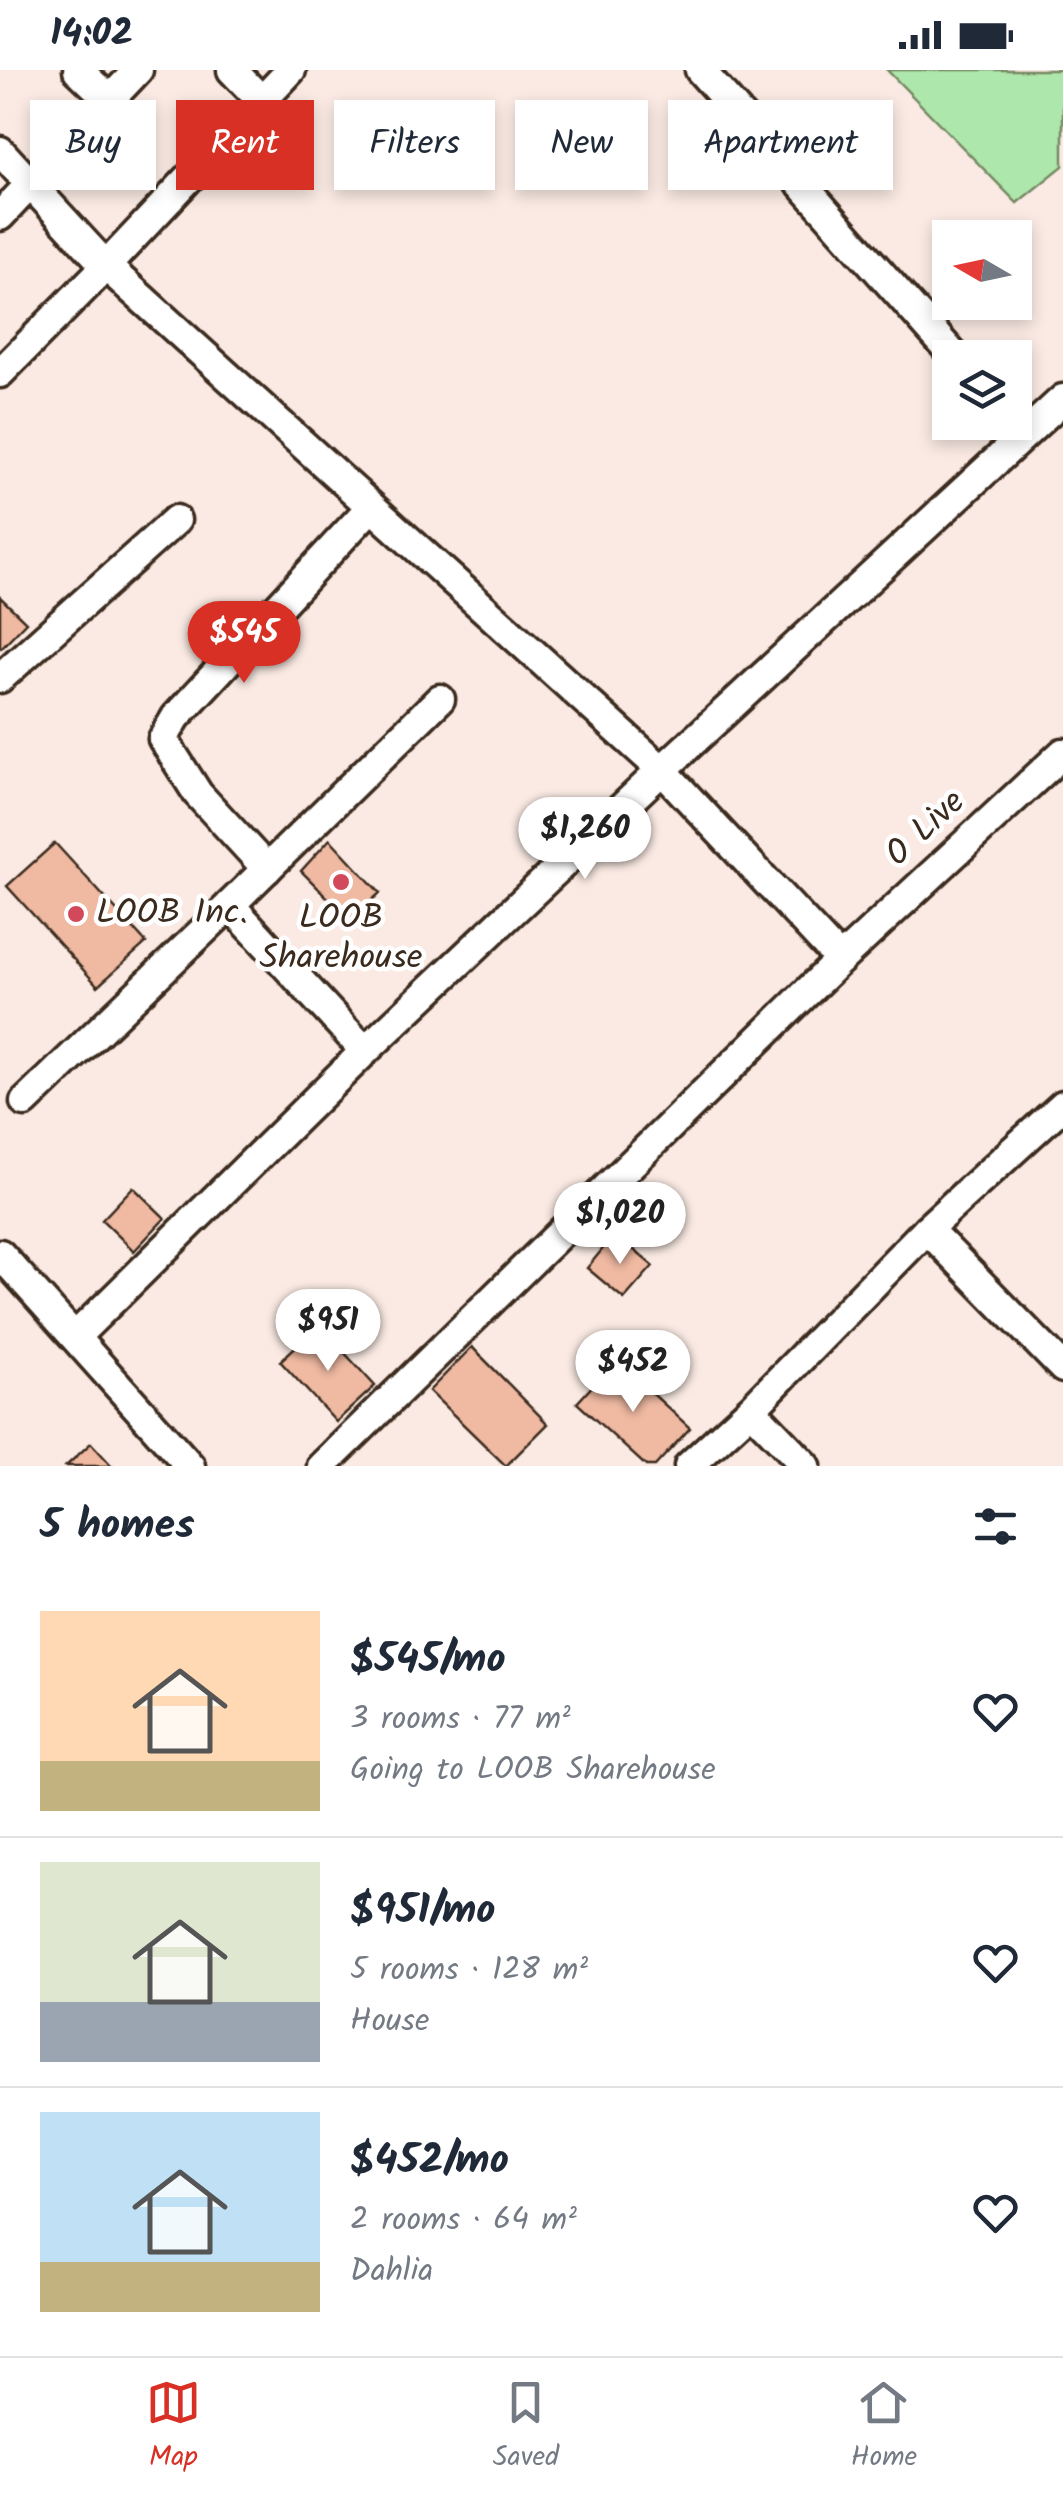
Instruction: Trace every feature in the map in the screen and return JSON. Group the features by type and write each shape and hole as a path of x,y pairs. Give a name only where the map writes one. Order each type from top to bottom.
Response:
{"street":[{"path":"78,70 110,100 138,70"},
{"path":"232,70 261,100"},
{"path":"263,100 291,70"},
{"path":"700,70 940,340"},
{"path":"0,151 30,185 0,216"},
{"path":"35,190 106,266 662,770 840,960"},
{"path":"0,373 178,190"},
{"path":"1032,421 1063,399"},
{"path":"76,1336 365,1050 1008,440"},
{"path":"266,869 198,794 163,739 176,717 370,508"},
{"path":"0,678 176,520"},
{"path":"25,1102 440,698"},
{"name":"O Live","path":"322,1466 840,960 1063,752"},
{"path":"230,905 365,1050"},
{"path":"689,1466 751,1409 928,1229 1063,1104"},
{"path":"928,1229 1063,1368"},
{"path":"0,1254 190,1466"},
{"path":"751,1409 806,1466"}],"green space":[{"path":"887,70 1063,70 1063,166 1017,203"}],"building":[{"path":"0,597 26,622 1,648 0,647"},
{"name":"LOOB Sharehouse","path":"330,839 380,893 350,920 301,871"},
{"name":"LOOB Inc.","path":"55,843 146,943 98,986 7,886"},
{"path":"133,1187 165,1218 134,1251 102,1220"},
{"path":"615,1234 653,1266 624,1299 587,1268"},
{"path":"319,1325 375,1386 336,1422 280,1361"},
{"path":"472,1347 548,1424 506,1466 429,1391"},
{"path":"616,1360 690,1428 655,1466 646,1466 577,1403"},
{"path":"91,1443 112,1466 66,1466"}],"place":[{"name":"LOOB Sharehouse","path":"341,882"},
{"name":"LOOB Inc.","path":"76,914"}]}
